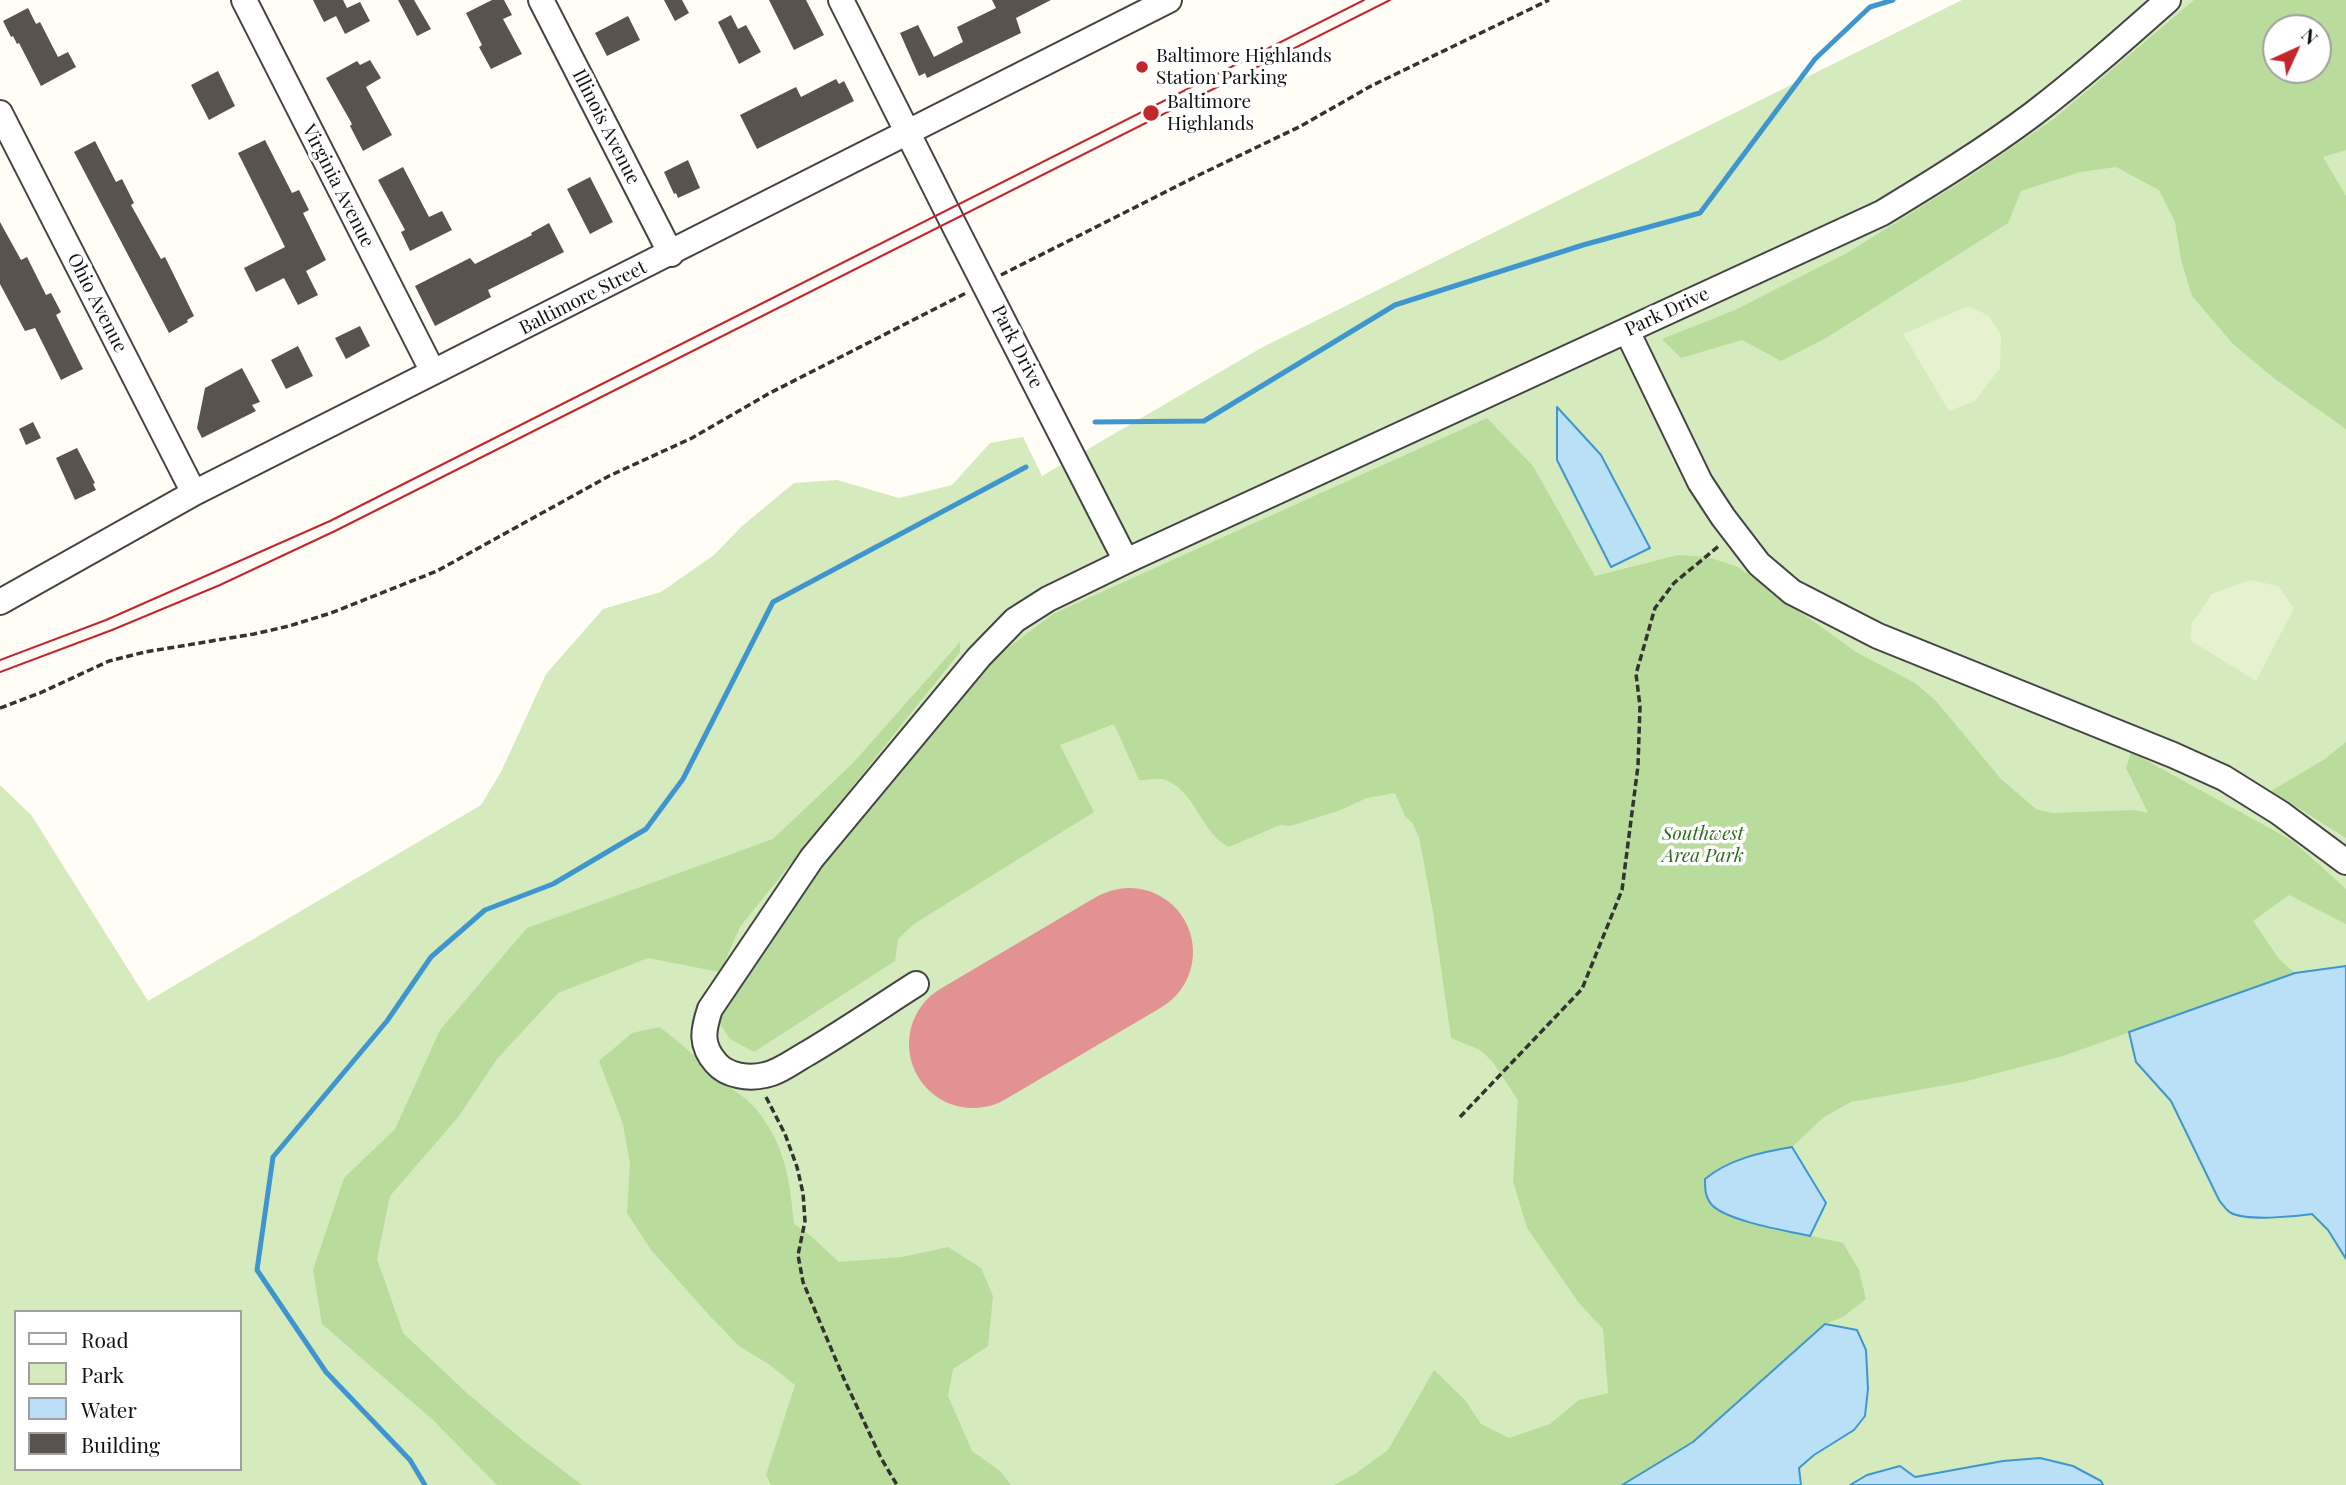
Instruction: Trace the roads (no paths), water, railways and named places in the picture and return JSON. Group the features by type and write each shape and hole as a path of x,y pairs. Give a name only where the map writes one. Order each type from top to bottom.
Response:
{"street":[{"name":"Virginia Avenue","path":"244,0 433,372"},
{"name":"Illinois Avenue","path":"541,0 671,254"},
{"name":"Park Drive","path":"842,0 1126,561"},
{"name":"Park Drive","path":"916,984 791,1063 767,1075 738,1076 720,1068 709,1056 703,1041 704,1025 710,1009 812,858 979,657 1015,620 1048,599 1126,561 1882,213 1962,164 2032,115 2097,63 2168,0"},
{"name":"Baltimore Street","path":"0,602 194,493 909,133 1153,4"},
{"name":"Ohio Avenue","path":"0,113 194,493"},
{"path":"1627,331 1700,482 1759,564 1792,592 1878,636 2174,755 2224,778 2280,813 2346,862"}],"water":[{"path":"1557,407 1601,455 1650,548 1611,567 1557,460"},
{"path":"2346,966 2346,1259 2328,1230 2312,1214 2259,1218 2238,1215 2226,1209 2219,1200 2171,1101 2136,1062 2129,1032 2295,973"},
{"path":"1792,1147 1826,1203 1810,1236 1744,1221 1712,1205 1706,1193 1705,1179 1714,1172 1746,1157"},
{"path":"1825,1324 1857,1330 1866,1350 1868,1389 1865,1416 1854,1430 1814,1455 1799,1468 1801,1485 1622,1485 1693,1442"},
{"path":"2040,1458 2073,1466 2101,1481 2103,1485 1850,1485 1867,1475 1900,1466 1915,1477 2003,1461"}],"waterway":[{"path":"1095,422 1204,421 1395,305 1583,245 1700,213 1815,59 1870,7 1893,0"},
{"path":"425,1485 410,1460 326,1372 257,1270 273,1157 387,1021 431,957 485,910 553,884 646,829 683,779 773,602 1026,467"}],"tram line":[{"path":"0,660 106,620 330,521 1364,0"},
{"path":"0,672 112,630 220,585 335,531 1390,0"}],"place":[{"name":"Baltimore Highlands Station Parking","path":"1142,67"},
{"name":"Baltimore Highlands","path":"1151,113"}],"park label":[{"name":"Southwest Area Park","path":"1703,845"}]}
